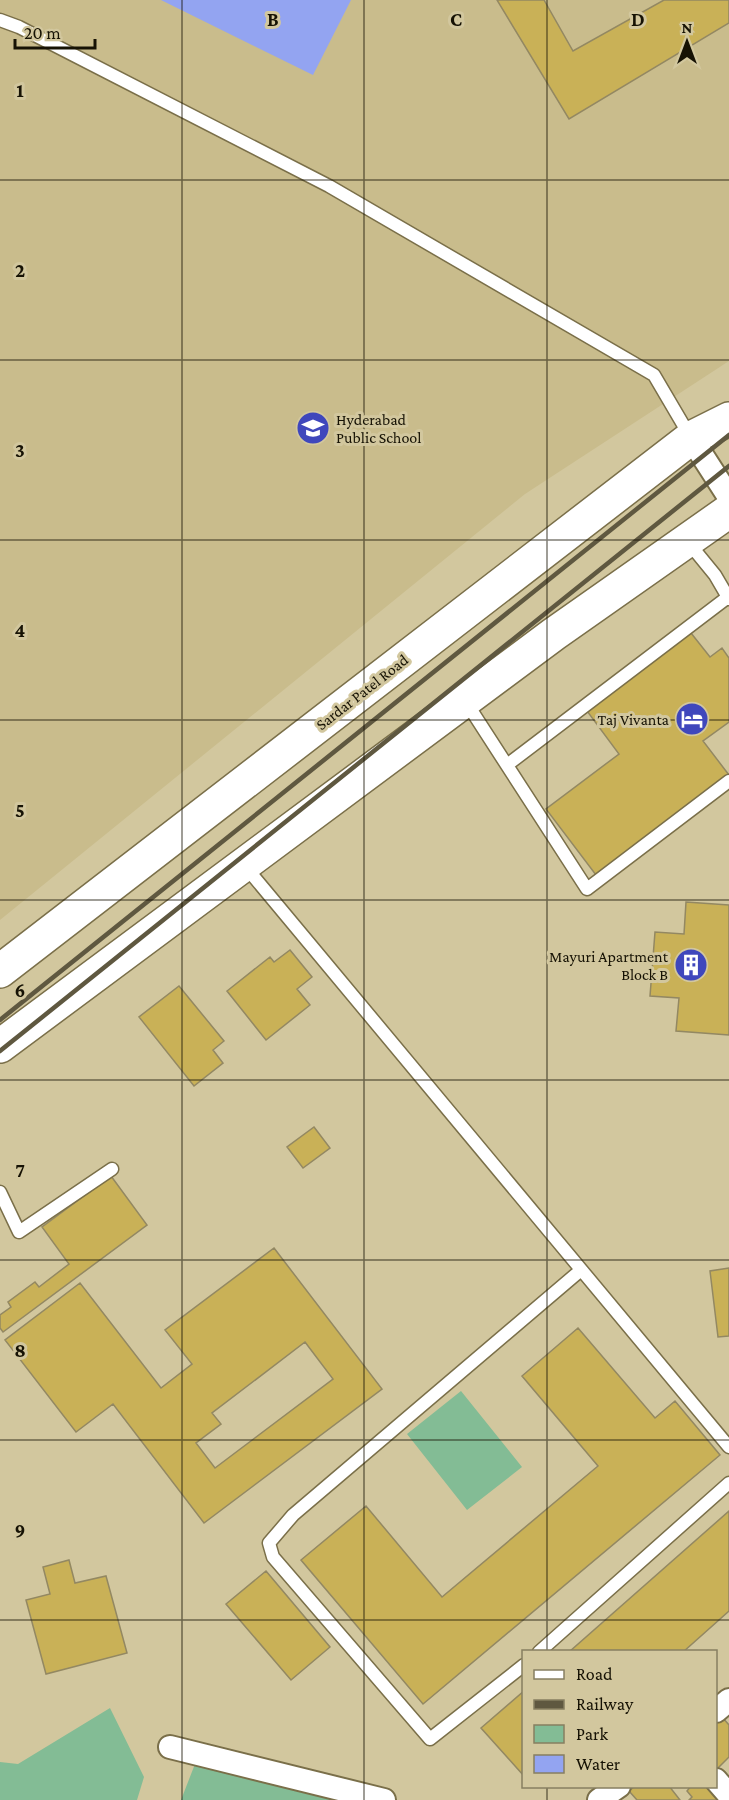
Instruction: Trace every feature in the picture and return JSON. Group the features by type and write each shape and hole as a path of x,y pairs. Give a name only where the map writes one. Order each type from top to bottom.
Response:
{"main road":[{"name":"Sardar Patel Road","path":"0,971 691,438 729,419"},
{"path":"0,1047 554,634 729,511"}],"street":[{"path":"691,438 729,497"},
{"path":"717,1710 729,1700"},
{"path":"170,1747 384,1800"},
{"path":"717,1781 729,1794"}],"lane":[{"path":"0,20 19,27 329,186 654,375 691,438"},
{"path":"507,765 728,598 715,575 687,541"},
{"path":"465,700 587,889 729,781"},
{"path":"244,865 729,1447"},
{"path":"0,1192 19,1232 112,1169"},
{"path":"522,1667 430,1739 273,1557 269,1543 293,1515 580,1270"},
{"path":"541,1650 729,1483"}],"shaded area":[{"name":"Hyderabad Public School","path":"0,0 729,0 729,361 525,494 0,920"}],"green space":[{"path":"461,1391 522,1467 467,1510 407,1434"},
{"path":"110,1708 144,1777 137,1800 0,1800 0,1762 18,1764"},
{"path":"195,1764 333,1800 181,1800"}],"water":[{"path":"161,0 351,0 313,75"}],"building":[{"path":"497,0 544,0 573,51 664,0 729,0 729,23 569,119"},
{"path":"691,633 710,657 722,648 729,658 729,722 703,741 729,775 596,875 546,809 619,754 587,711"},
{"name":"Mayuri Apartment Block B","path":"686,902 729,905 729,1035 676,1031 679,998 650,996 655,932 684,934"},
{"path":"290,950 312,977 297,989 310,1005 266,1040 227,991 270,957 274,962"},
{"path":"179,986 224,1041 213,1050 223,1063 194,1086 139,1017"},
{"path":"314,1127 330,1148 303,1168 287,1147"},
{"path":"111,1176 147,1225 3,1332 0,1328 0,1315 11,1307 8,1302 35,1282 39,1287 69,1264 42,1227"},
{"path":"274,1248 382,1389 204,1523 113,1404 76,1432 5,1340 80,1283 161,1388 192,1364 165,1330","holes":["305,1342 333,1379 215,1468 196,1443 221,1424 212,1413"]},
{"path":"729,1268 729,1336 718,1337 710,1271"},
{"path":"578,1328 655,1418 675,1401 720,1455 423,1704 301,1560 366,1506 442,1597 598,1466 522,1376"},
{"path":"729,1511 729,1611 685,1650 571,1650"},
{"path":"69,1560 75,1583 106,1576 127,1653 46,1674 26,1600 50,1594 43,1567"},
{"path":"266,1571 330,1647 291,1680 226,1604"},
{"path":"522,1693 522,1774 481,1728"},
{"path":"722,1717 729,1725 729,1757 717,1769 717,1722"},
{"path":"717,1787 729,1800 689,1800 692,1797 687,1791 689,1788"},
{"path":"633,1788 671,1788 680,1800 637,1800 629,1791"}],"railway":[{"path":"0,1020 729,435"},
{"path":"0,1051 729,466"}],"place":[{"name":"Hyderabad Public School","path":"313,428"},
{"name":"Taj Vivanta","path":"692,719"},
{"name":"Mayuri Apartment Block B","path":"691,965"}]}
